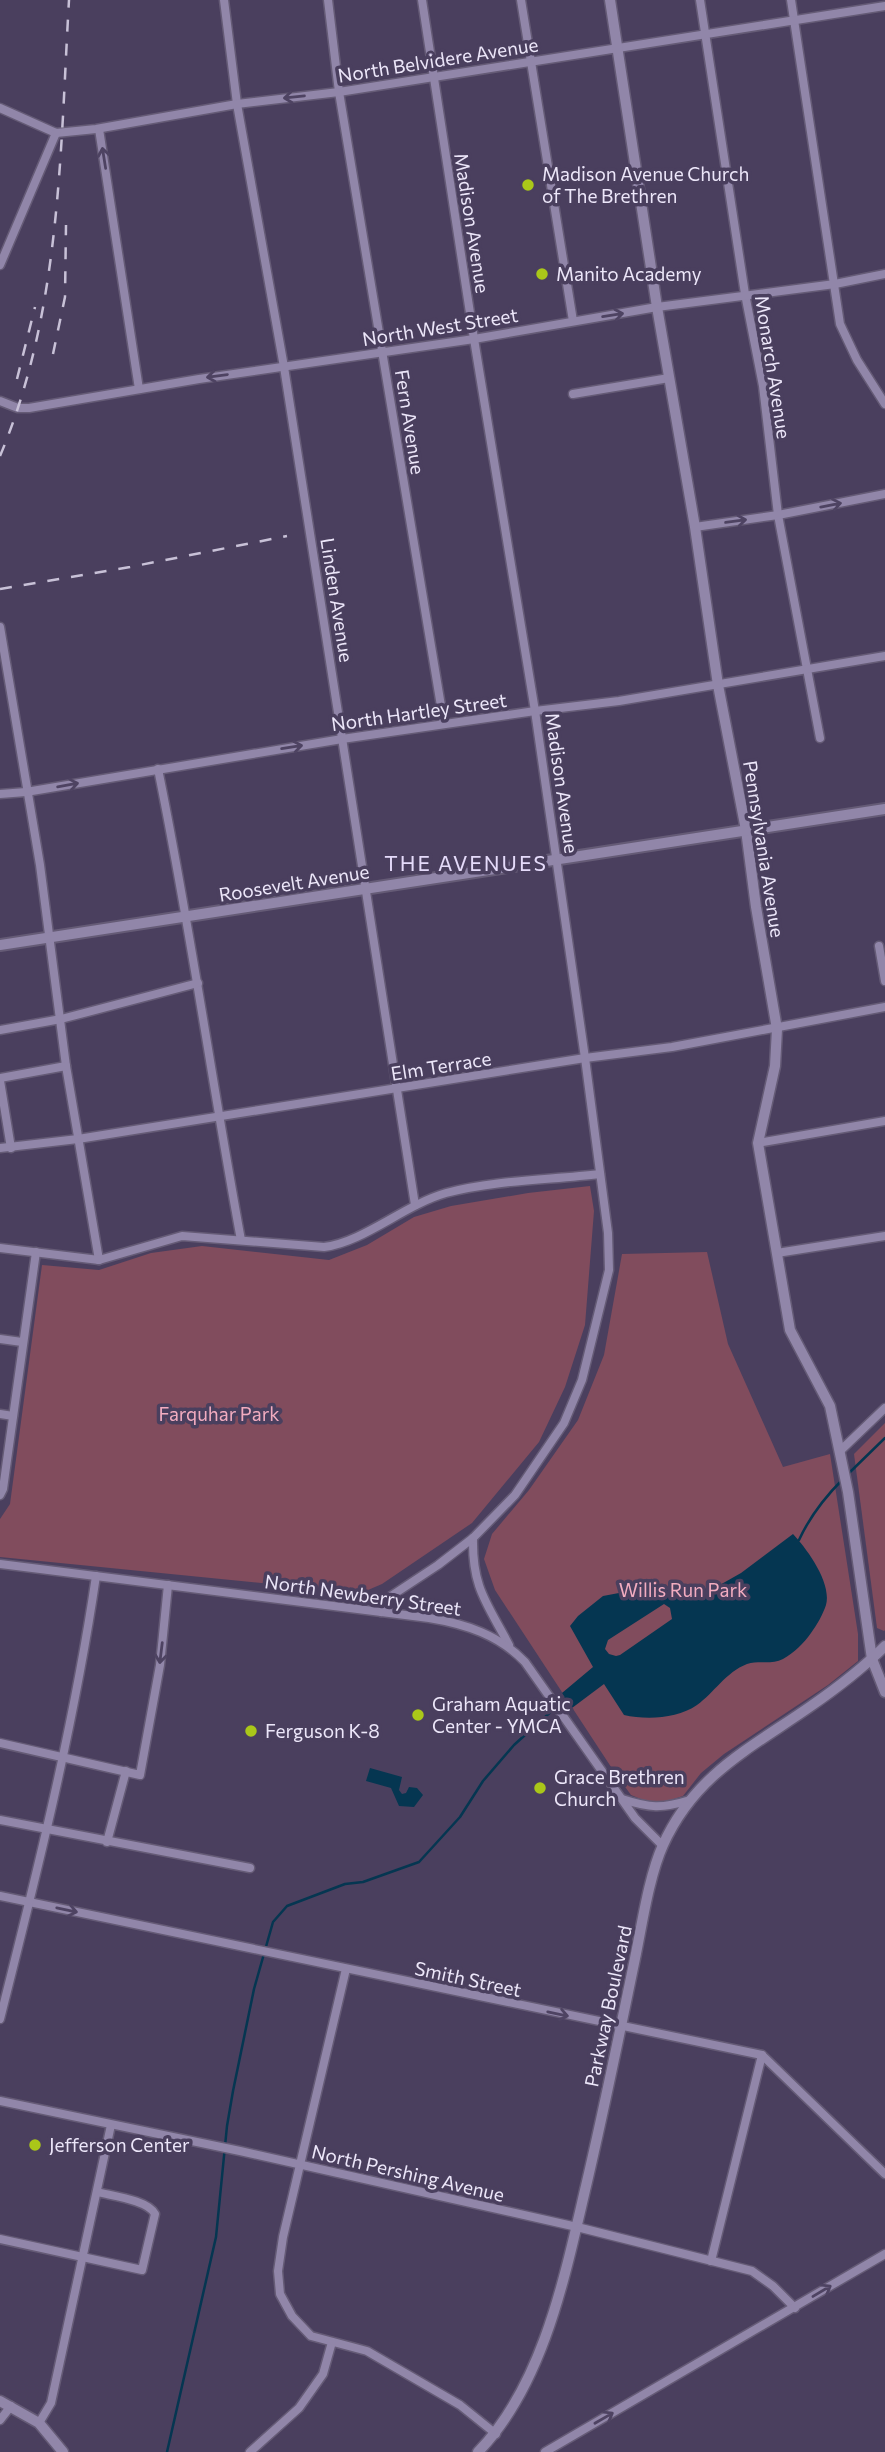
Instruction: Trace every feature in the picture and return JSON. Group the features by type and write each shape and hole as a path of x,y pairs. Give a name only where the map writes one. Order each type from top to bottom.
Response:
{"main road":[{"name":"Roosevelt Avenue","path":"0,946 885,809"}],"street":[{"name":"Linden Avenue","path":"224,0 237,104 284,367 415,1205"},
{"name":"Fern Avenue","path":"328,0 339,92 444,724"},
{"name":"Madison Avenue","path":"381,1612 388,1598 473,1538 515,1495 564,1423 582,1380 609,1270 608,1233 585,1058 535,711 422,0"},
{"path":"521,0 573,321"},
{"name":"Pennsylvania Avenue","path":"610,0 718,685 746,830 756,908 777,1029 775,1066 758,1143 790,1330 830,1406 848,1492 872,1659 885,1692"},
{"name":"Monarch Avenue","path":"700,0 745,294 763,386 778,515 820,738"},
{"path":"791,0 840,324 857,360 885,404"},
{"name":"North Belvidere Avenue","path":"0,108 56,132 99,129 237,104 339,92 885,6"},
{"path":"99,129 139,389"},
{"path":"0,265 56,132"},
{"name":"North West Street","path":"0,401 23,408 474,339 657,307 835,284 885,274"},
{"path":"573,394 669,377"},
{"path":"695,527 778,515 885,494"},
{"path":"0,627 50,938 66,1066 99,1260"},
{"name":"North Hartley Street","path":"0,794 26,792 342,739 619,701 885,656"},
{"path":"158,769 198,983 218,1116 241,1240"},
{"path":"879,946 885,981"},
{"path":"0,1030 61,1019 198,983"},
{"name":"Elm Terrace","path":"0,1148 78,1139 585,1058 672,1047 885,1007"},
{"path":"11,1148 0,1080 66,1066"},
{"path":"758,1143 885,1121"},
{"path":"0,1248 99,1260 169,1238 182,1237 324,1247 338,1245 415,1205 447,1193 521,1181 600,1174"},
{"path":"776,1253 885,1236"},
{"path":"1,1491 36,1252"},
{"path":"0,1339 22,1342"},
{"path":"840,1451 885,1408"},
{"path":"0,1414 13,1416"},
{"path":"473,1538 473,1563 479,1589 510,1647"},
{"name":"North Newberry Street","path":"0,1564 455,1622 473,1628 510,1647 525,1662 635,1818 663,1845"},
{"path":"0,2019 46,1830 85,1648 96,1576"},
{"path":"0,1743 140,1775 160,1665 168,1585"},
{"name":"Parkway Boulevard","path":"478,2452 496,2434 528,2378 559,2299 647,1903 663,1845 690,1800 730,1760 811,1707 885,1646"},
{"path":"107,1842 126,1771"},
{"path":"620,1798 649,1807 674,1805 690,1800"},
{"path":"0,1820 250,1868"},
{"name":"Smith Street","path":"0,1896 762,2055"},
{"path":"346,1969 282,2248 278,2271 280,2294 292,2316 311,2336 367,2351 460,2405 496,2434"},
{"path":"762,2055 885,2174"},
{"path":"711,2261 762,2055"},
{"name":"North Pershing Avenue","path":"0,2101 240,2151 577,2227 711,2261 752,2272 773,2286 795,2308"},
{"path":"39,2423 51,2403 111,2125"},
{"path":"0,2239 142,2270 155,2214 153,2210 144,2204 97,2192"},
{"path":"545,2452 885,2254"},
{"path":"250,2452 299,2408 323,2374 332,2342"},
{"path":"0,2401 39,2423 63,2452"},
{"path":"0,2420 10,2406"}],"green space":[{"name":"Farquhar Park","path":"590,1186 594,1211 585,1325 565,1387 539,1442 472,1523 382,1584 361,1593 0,1557 0,1519 10,1504 42,1265 99,1270 151,1253 202,1246 329,1260 367,1245 414,1217 451,1206"},
{"name":"Willis Run Park","path":"707,1252 728,1344 783,1467 830,1454 858,1634 858,1661 828,1685 724,1754 701,1773 683,1796 655,1805 631,1795 615,1773 495,1590 484,1559 492,1534 529,1490 578,1420 604,1355 622,1254"},
{"path":"885,1423 884,1631 877,1628 854,1454"}],"water":[{"path":"793,1534 805,1548 822,1577 827,1596 822,1616 795,1651 779,1661 747,1664 726,1677 697,1705 671,1716 642,1718 624,1715 604,1684 572,1708 562,1693 593,1667 570,1626 603,1596 656,1586 704,1589 718,1586 741,1573","holes":["664,1604 670,1608 672,1619 620,1655 609,1654 605,1649 608,1640"]},
{"path":"370,1768 402,1777 399,1790 402,1794 406,1793 409,1787 417,1788 423,1795 414,1807 399,1806 391,1788 366,1781"}],"waterway":[{"path":"847,1475 885,1438"},
{"path":"799,1540 818,1508 843,1479"},
{"path":"167,2452 216,2237 233,2091 254,1989 273,1922 287,1906 345,1884 363,1882 419,1862 460,1817 483,1781 514,1745 566,1698"}],"railway":[{"path":"0,456 20,401 46,289 59,174 69,0"},
{"path":"53,354 65,297 66,225"},
{"path":"17,379 35,307"},
{"path":"0,589 287,536"}],"place":[{"name":"Madison Avenue Church of The Brethren","path":"528,185"},
{"name":"Manito Academy","path":"542,274"},
{"name":"Graham Aquatic Center - YMCA","path":"418,1715"},
{"name":"Ferguson K-8","path":"251,1731"},
{"name":"Grace Brethren Church","path":"540,1788"},
{"name":"Jefferson Center","path":"35,2145"}],"district":[{"name":"THE AVENUES","path":"466,864"}]}
